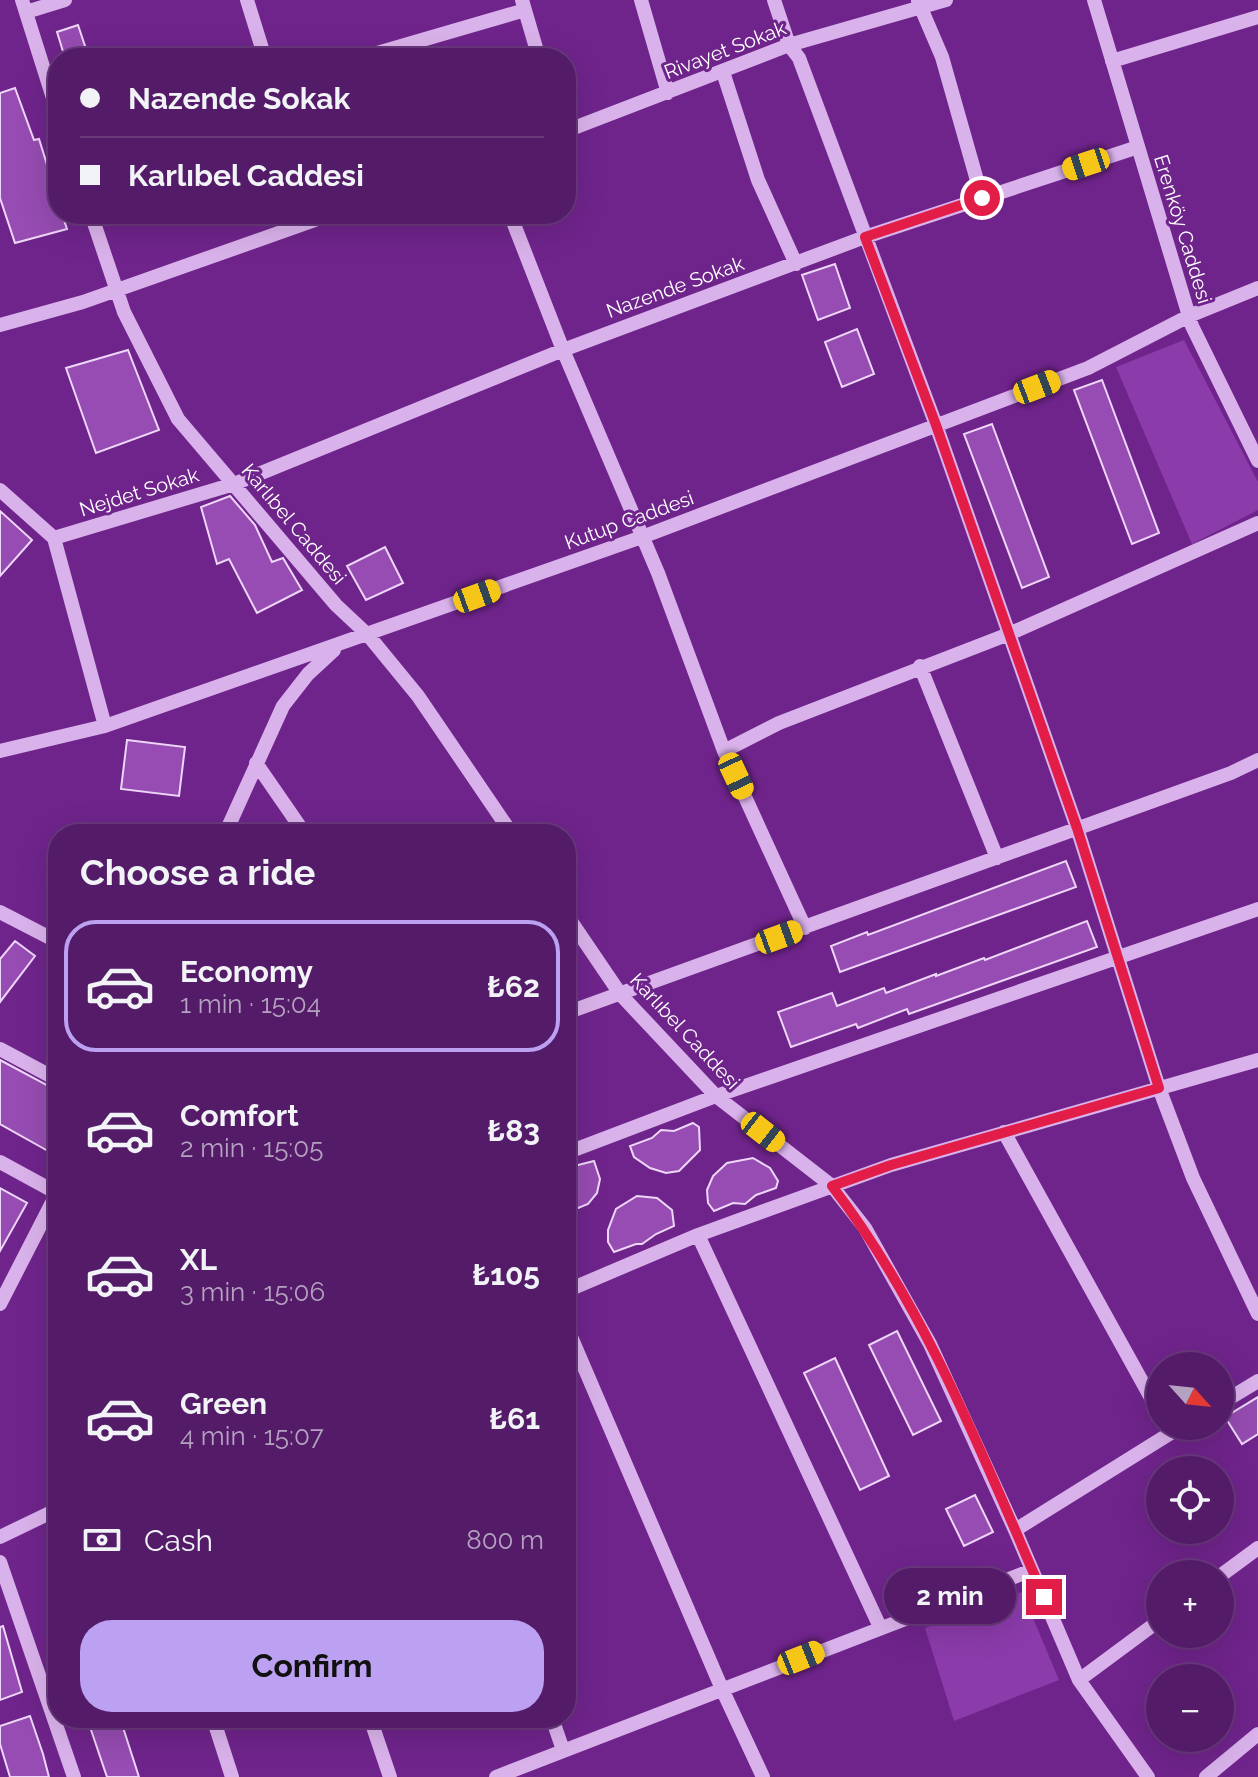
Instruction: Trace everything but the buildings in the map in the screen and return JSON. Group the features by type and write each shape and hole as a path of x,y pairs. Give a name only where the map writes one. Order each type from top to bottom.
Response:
{"street":[{"path":"48,82 24,6 65,0"},
{"path":"247,0 262,48"},
{"path":"641,0 668,93"},
{"path":"774,0 789,45 799,58 936,425 1077,828 1159,1088 1193,1178 1258,1314"},
{"name":"Rivayet Sokak","path":"576,127 789,45 919,4 946,0"},
{"name":"Erenköy Caddesi","path":"1094,0 1189,316 1258,461"},
{"path":"919,4 942,57 982,198"},
{"path":"391,48 523,5 536,48"},
{"path":"1112,61 1258,17"},
{"path":"723,72 758,180 796,264"},
{"name":"Nazende Sokak","path":"234,484 563,350 865,237 1138,147"},
{"name":"Karlıbel Caddesi","path":"94,224 124,312 178,419 418,696 505,824"},
{"path":"0,325 83,302 295,224"},
{"path":"514,224 642,537 724,751 805,928"},
{"name":"Kutup Caddesi","path":"0,751 105,726 642,537 1088,368 1189,316 1258,288"},
{"name":"Nejdet Sokak","path":"54,538 234,484"},
{"path":"0,490 54,538 105,726"},
{"path":"724,751 779,723 1009,634 1258,523"},
{"path":"229,824 283,706 308,674 340,644"},
{"path":"920,666 997,858"},
{"path":"576,1010 1231,773 1258,760"},
{"path":"256,763 298,824"},
{"path":"576,1149 716,1096 1258,909"},
{"path":"0,912 48,937"},
{"name":"Karlıbel Caddesi","path":"576,929 621,995 716,1096 832,1186 865,1228 930,1344 1079,1680 1148,1777"},
{"path":"0,1049 48,1075"},
{"path":"576,1287 698,1235 891,1165 1258,1060"},
{"path":"1004,1132 1146,1389"},
{"path":"0,1162 48,1187"},
{"path":"0,1304 48,1210"},
{"path":"698,1235 880,1627"},
{"path":"576,1348 763,1777"},
{"path":"1234,1396 1258,1381"},
{"path":"1015,1530 1154,1440"},
{"path":"0,1537 48,1514"},
{"path":"1234,1566 1258,1548"},
{"path":"0,1562 48,1701"},
{"path":"496,1777 1032,1570"},
{"path":"1079,1680 1146,1630"},
{"path":"57,1728 74,1777"},
{"path":"216,1728 232,1777"},
{"path":"373,1728 390,1777"},
{"path":"555,1728 563,1750"},
{"path":"1206,1777 1258,1734"}],"shaded area":[{"path":"1184,340 1258,482 1258,510 1192,544 1116,367"},
{"path":"1022,1592 1059,1680 954,1721 925,1628"}],"route":[{"path":"982,198 865,237 936,425 1077,828 1159,1088 891,1165 832,1186 865,1228 930,1344 1044,1597"}]}
